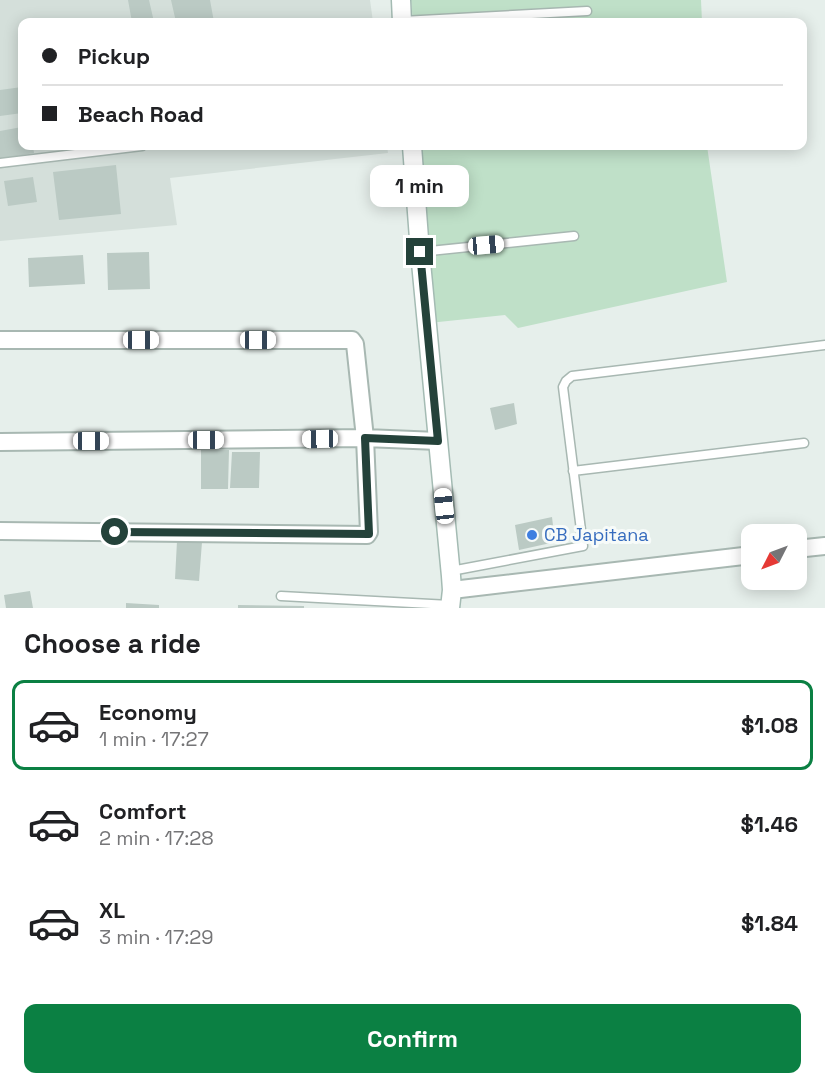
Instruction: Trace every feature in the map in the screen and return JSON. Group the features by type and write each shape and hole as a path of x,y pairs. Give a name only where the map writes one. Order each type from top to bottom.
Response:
{"main road":[{"path":"401,0 402,18"},
{"path":"412,150 451,571 451,601"}],"street":[{"path":"0,340 352,340 355,344 365,438 369,532 367,535 0,531"},
{"path":"0,442 365,438 438,441"},
{"path":"807,548 825,546"},
{"path":"451,601 741,557"}],"lane":[{"path":"469,18 587,11"},
{"path":"0,164 110,150"},
{"path":"420,252 574,236"},
{"path":"451,571 583,546 564,387 566,381 572,376 825,345"},
{"path":"573,471 804,443"},
{"path":"281,596 451,601"}],"shaded area":[{"path":"0,0 370,0 372,18 18,18 18,150 388,150 388,153 170,178 177,225 0,241"}],"green space":[{"path":"411,0 701,0 702,18 413,18"},
{"path":"419,150 708,150 727,282 518,328 505,315 429,323"}],"building":[{"path":"128,0 149,0 153,18 131,18"},
{"path":"171,0 210,0 213,18 175,18"},
{"path":"18,88 18,114 0,116 0,90"},
{"path":"18,128 18,150 34,150 34,153 0,159 0,131"},
{"path":"116,165 121,214 59,220 53,172"},
{"path":"33,177 37,202 8,206 4,181"},
{"path":"149,252 150,289 108,290 107,253"},
{"path":"83,255 85,284 29,287 28,258"},
{"path":"514,403 517,424 495,430 490,408"},
{"path":"201,450 229,450 228,489 201,489"},
{"path":"232,452 260,452 259,488 230,488"},
{"path":"552,517 555,542 519,550 515,525"},
{"path":"177,541 202,542 199,581 175,579"},
{"path":"30,591 33,608 6,608 4,595"},
{"path":"126,603 159,605 159,608 126,608"},
{"path":"238,605 304,606 304,608 238,608"}],"place":[{"name":"CB Japitana","path":"532,535"}],"route":[{"path":"115,532 369,534 365,438 438,441 420,252"}]}
